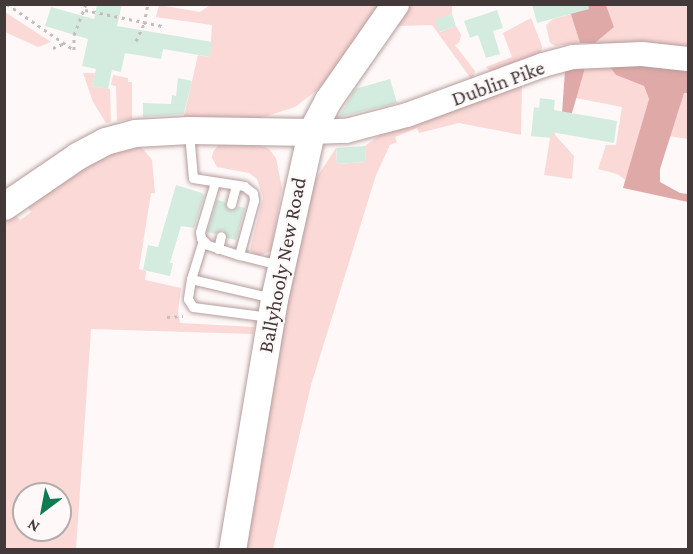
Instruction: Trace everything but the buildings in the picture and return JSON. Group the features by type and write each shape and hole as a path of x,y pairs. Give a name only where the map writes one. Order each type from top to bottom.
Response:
{"main road":[{"name":"Ballyhooly New Road","path":"232,549 273,308 311,132 328,100 395,4"},
{"path":"4,206 77,156 105,141 135,133 189,130 311,132"}],"street":[{"name":"Dublin Pike","path":"311,132 346,131 387,121 573,57 642,54 688,59"}],"lane":[{"path":"189,130 193,178 251,189 254,200 239,255"},
{"path":"215,182 200,232 203,240 191,279 188,298 193,307 273,308"},
{"path":"231,204 236,185"},
{"path":"218,249 221,236"},
{"path":"203,240 218,249 281,266"},
{"path":"191,279 273,308"}],"path":[{"path":"7,4 75,50 74,35 86,4"},
{"path":"20,11 22,4"},
{"path":"136,41 144,24 147,4"},
{"path":"85,10 162,26"},
{"path":"53,48 65,43"}],"shaded area":[{"path":"212,4 383,5 325,84 295,107 254,120 183,120 198,55 210,57 212,25 156,17 159,5 200,12"},
{"path":"406,5 452,5 452,14 436,20 440,32 456,26 461,35 459,43 455,45 475,71 472,80 432,25 397,26 404,16"},
{"path":"568,5 606,5 614,27 595,43 580,43"},
{"path":"606,5 688,5 688,50 595,43 614,27"},
{"path":"5,12 51,42 38,47 5,32"},
{"path":"571,14 580,43 556,46 550,43 546,25 553,19"},
{"path":"531,18 542,46 541,54 493,73 486,67 512,57 503,33"},
{"path":"609,60 616,75 644,86 649,99 626,180 617,174 598,169 606,145 616,145 622,107 576,98 585,68 565,71"},
{"path":"608,64 688,69 688,93 684,93 660,169 660,182 680,193 688,194 688,202 623,188 649,99 644,86 616,75"},
{"path":"585,68 572,113 562,113 565,71"},
{"path":"83,73 95,73 92,86 110,89 111,122 106,123 93,102"},
{"path":"113,75 128,78 128,82 132,82 132,119 117,121 116,86 111,85"},
{"path":"522,85 521,135 459,123 419,133 417,128 395,137 397,142 390,145 376,175 311,385 273,549 241,550 291,275 315,180 336,148 337,164 366,162 365,146 384,132"},
{"path":"684,92 688,93 688,139 669,136"},
{"path":"553,120 556,121 555,135 574,156 572,179 544,175"},
{"path":"254,143 269,149 276,158 282,188 271,251 258,256 250,250 263,197 257,179 249,173 217,167 212,158 219,144"},
{"path":"139,144 152,160 155,193 151,193 139,269 146,271 145,280 181,288 178,311 180,323 254,327 253,334 91,329 76,549 5,549 4,216 12,212 20,220 31,212 27,206 96,153"}]}
